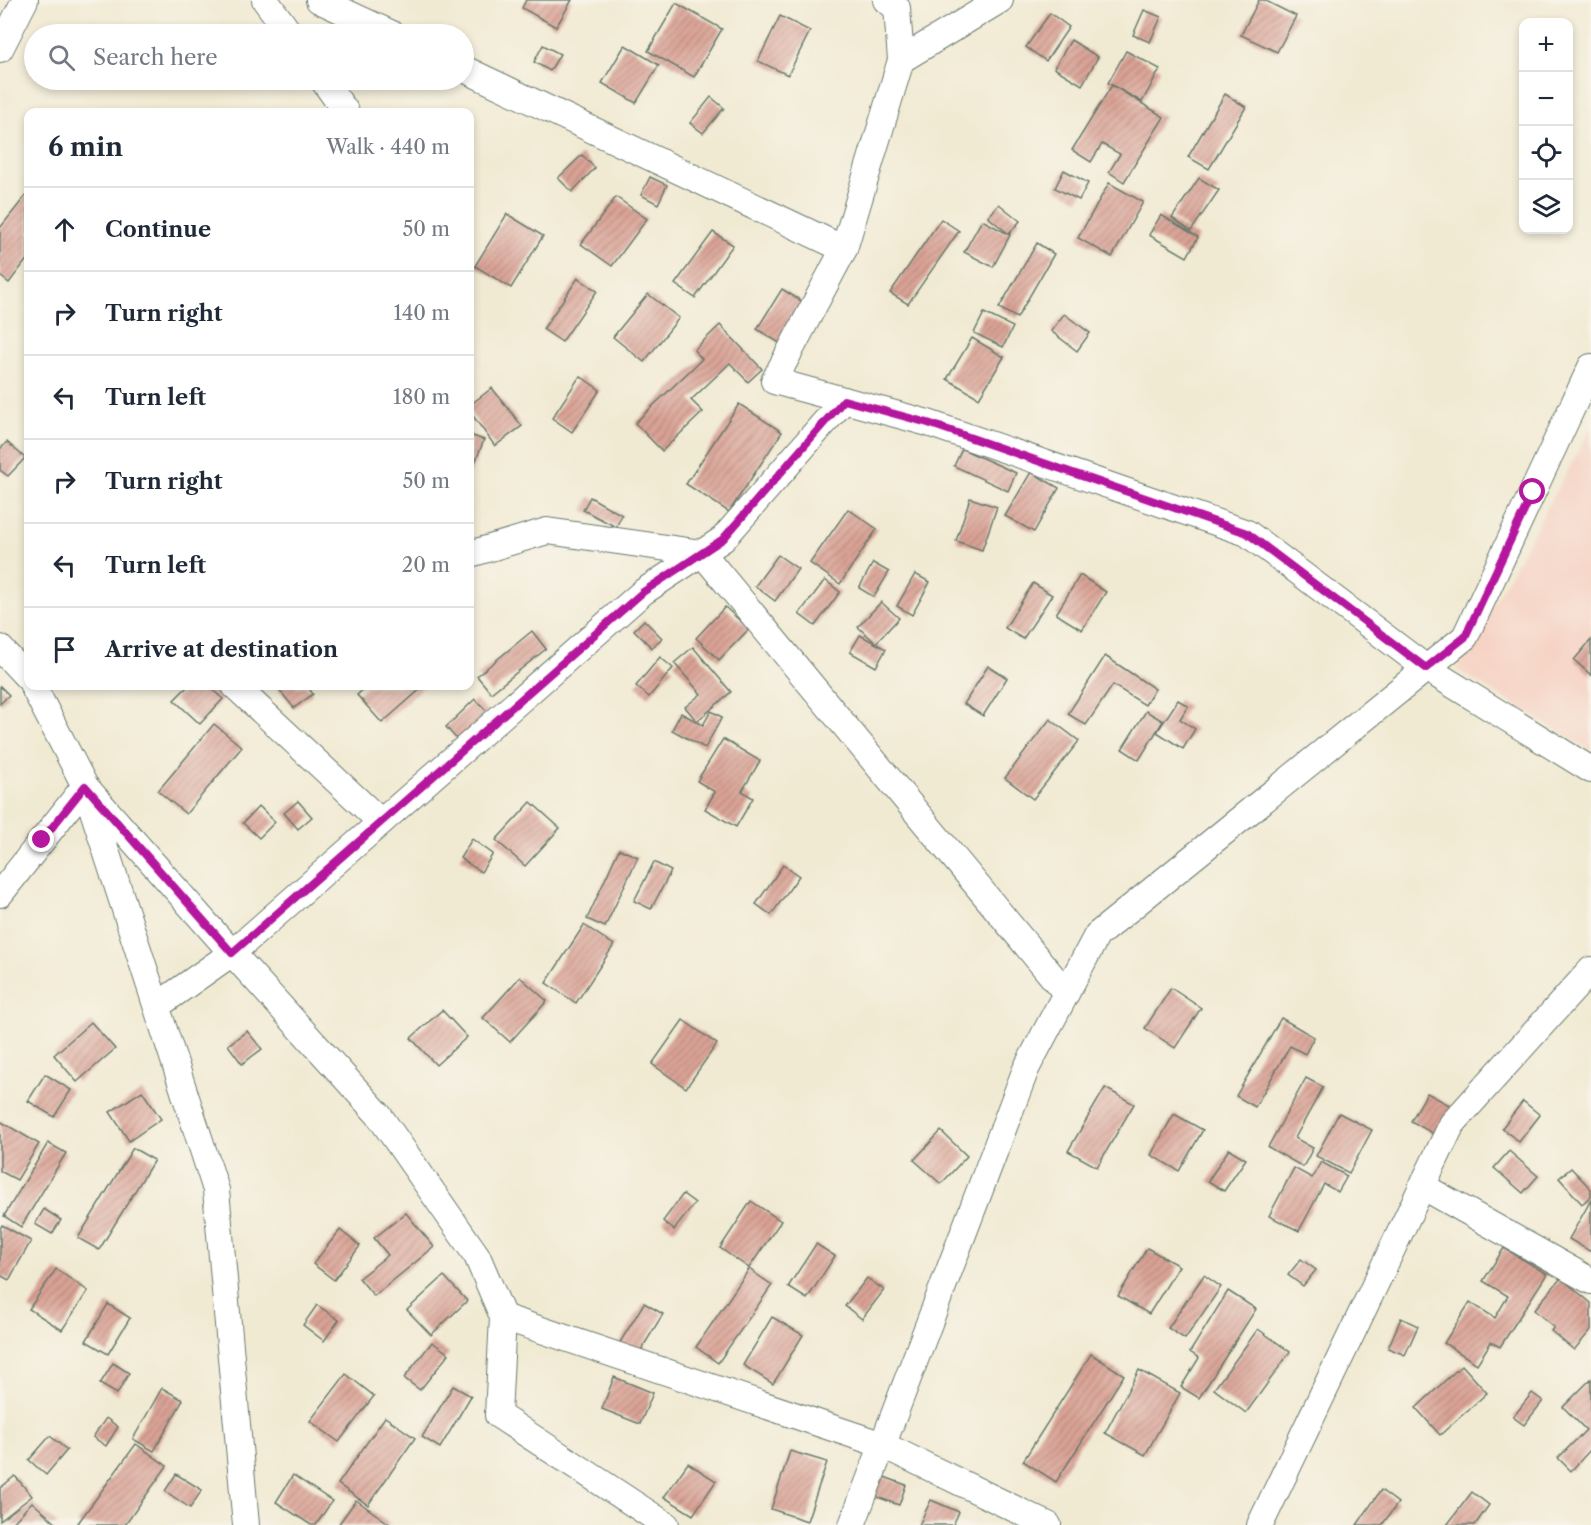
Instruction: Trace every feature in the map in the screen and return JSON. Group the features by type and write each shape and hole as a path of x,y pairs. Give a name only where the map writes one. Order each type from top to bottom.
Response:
{"street":[{"path":"0,49 25,0"},
{"path":"265,0 283,24"},
{"path":"320,0 371,24"},
{"path":"886,0 897,8 901,60 843,249 774,381 928,423 1247,533 1426,668 1591,770"},
{"path":"901,60 1000,0"},
{"path":"474,74 843,249"},
{"path":"330,90 343,108"},
{"path":"852,1525 1026,1070 1097,935 1465,637 1591,368"},
{"path":"157,1006 232,953 643,592 723,539 844,400"},
{"path":"474,553 547,531 702,553 1066,993"},
{"path":"0,648 24,674"},
{"path":"35,690 85,786 216,1190 246,1525"},
{"path":"239,690 381,822"},
{"path":"0,894 85,786"},
{"path":"85,786 378,1114 477,1256 503,1317 498,1415 656,1522"},
{"path":"1260,1525 1452,1124 1591,970"},
{"path":"1422,1186 1591,1281"},
{"path":"503,1317 883,1445 1048,1525"}],"shaded area":[{"path":"1591,428 1591,751 1457,670"}],"building":[{"path":"526,0 572,0 556,27 522,8"},
{"path":"1259,0 1264,0 1296,16 1277,52 1241,35"},
{"path":"676,3 722,29 694,77 648,51"},
{"path":"1144,10 1161,17 1150,42 1133,35"},
{"path":"1050,13 1069,27 1046,61 1026,47"},
{"path":"780,16 810,31 788,75 758,61"},
{"path":"1071,40 1098,57 1082,85 1054,68"},
{"path":"543,45 560,54 550,71 534,62"},
{"path":"625,45 659,65 636,103 602,83"},
{"path":"1126,51 1160,69 1142,102 1108,83"},
{"path":"1112,85 1164,117 1124,182 1109,172 1120,154 1102,144 1091,162 1072,150"},
{"path":"1225,94 1246,107 1209,169 1188,157"},
{"path":"711,97 724,108 703,133 690,123"},
{"path":"582,155 595,168 572,192 558,178"},
{"path":"1064,170 1088,183 1079,200 1055,188"},
{"path":"650,177 667,185 658,204 641,195"},
{"path":"1199,178 1219,190 1191,231 1172,218"},
{"path":"1109,183 1143,202 1112,257 1078,238"},
{"path":"616,197 647,219 612,266 581,244"},
{"path":"24,198 24,263 9,283 0,276 0,228"},
{"path":"999,204 1020,221 1009,234 988,217"},
{"path":"507,214 543,236 511,288 475,266"},
{"path":"1161,215 1198,237 1187,257 1149,235"},
{"path":"941,219 959,231 908,304 890,293"},
{"path":"982,220 1010,235 993,267 964,252"},
{"path":"713,232 733,245 695,298 675,284"},
{"path":"1037,243 1054,254 1017,318 999,308"},
{"path":"578,278 597,291 562,342 543,329"},
{"path":"782,289 806,304 781,344 757,329"},
{"path":"648,294 679,318 644,362 613,337"},
{"path":"984,313 1013,327 1003,347 974,333"},
{"path":"1064,314 1090,333 1077,351 1051,331"},
{"path":"720,325 762,369 748,382 730,363 691,400 703,412 662,451 635,423 702,359 694,350"},
{"path":"972,338 1004,357 979,398 947,379"},
{"path":"580,376 600,390 572,432 552,418"},
{"path":"492,388 522,426 495,446 474,417 474,402"},
{"path":"739,404 782,432 729,512 686,484"},
{"path":"474,436 484,440 474,465"},
{"path":"7,442 24,457 8,476 0,470 0,449"},
{"path":"962,449 1016,473 1008,491 954,466"},
{"path":"1031,472 1059,488 1034,532 1005,516"},
{"path":"590,497 622,515 616,527 583,510"},
{"path":"970,498 997,507 982,550 956,541"},
{"path":"848,509 877,529 840,584 810,563"},
{"path":"778,555 798,569 775,601 755,586"},
{"path":"873,563 889,572 874,597 859,588"},
{"path":"915,574 930,582 912,615 897,606"},
{"path":"1080,575 1106,592 1082,630 1056,614"},
{"path":"825,580 840,592 815,626 799,614"},
{"path":"1033,583 1052,595 1023,639 1005,628"},
{"path":"881,602 899,618 876,643 858,627"},
{"path":"725,607 749,629 719,660 696,638"},
{"path":"644,620 662,638 652,648 634,630"},
{"path":"532,631 546,649 491,693 477,676"},
{"path":"860,635 886,649 876,667 850,652"},
{"path":"1591,640 1591,675 1574,660"},
{"path":"693,647 731,692 697,721 685,707 701,694 674,663"},
{"path":"1105,656 1155,689 1145,705 1113,685 1086,725 1068,714"},
{"path":"660,657 673,668 649,697 636,686"},
{"path":"988,666 1007,678 983,716 964,704"},
{"path":"0,686 9,695 0,704"},
{"path":"184,690 213,690 223,699 200,724 174,700"},
{"path":"279,690 310,690 313,694 294,708"},
{"path":"363,690 419,690 382,723 357,695"},
{"path":"475,699 490,714 460,743 446,727"},
{"path":"1178,700 1188,706 1180,719 1195,729 1183,749 1157,732"},
{"path":"711,711 722,717 705,748 672,730 681,713 703,725"},
{"path":"1146,711 1163,721 1139,760 1122,749"},
{"path":"1050,719 1079,741 1033,799 1005,778"},
{"path":"214,724 242,747 186,814 158,791"},
{"path":"723,739 760,761 742,791 753,798 736,827 705,809 715,792 697,781"},
{"path":"298,801 312,817 298,829 284,813"},
{"path":"531,802 560,828 525,866 496,840"},
{"path":"259,806 275,822 259,838 243,823"},
{"path":"472,839 493,854 481,872 460,858"},
{"path":"619,849 638,857 605,927 587,919"},
{"path":"654,862 671,871 651,909 634,901"},
{"path":"783,865 799,876 771,915 756,904"},
{"path":"584,925 614,945 576,1003 546,983"},
{"path":"520,977 547,1001 510,1042 483,1018"},
{"path":"1171,988 1201,1008 1175,1048 1145,1028"},
{"path":"442,1010 467,1037 436,1065 411,1038"},
{"path":"1281,1018 1314,1037 1305,1054 1290,1046 1255,1107 1236,1096"},
{"path":"683,1020 717,1044 686,1088 652,1064"},
{"path":"91,1022 115,1049 77,1082 54,1055"},
{"path":"247,1031 262,1049 242,1064 228,1045"},
{"path":"45,1074 71,1090 54,1117 28,1101"},
{"path":"1306,1078 1323,1087 1295,1138 1313,1148 1303,1167 1268,1147"},
{"path":"1105,1088 1134,1104 1097,1167 1068,1151"},
{"path":"142,1091 161,1119 129,1141 110,1112"},
{"path":"1427,1093 1455,1108 1439,1137 1411,1121"},
{"path":"1523,1101 1540,1115 1519,1142 1502,1128"},
{"path":"1339,1113 1372,1130 1349,1173 1316,1156"},
{"path":"1174,1114 1203,1130 1179,1171 1151,1155"},
{"path":"0,1121 39,1144 17,1180 0,1171"},
{"path":"941,1131 967,1156 941,1184 914,1160"},
{"path":"48,1143 66,1153 21,1227 4,1216"},
{"path":"133,1148 154,1160 99,1250 78,1238"},
{"path":"1229,1149 1246,1159 1224,1191 1208,1181"},
{"path":"1509,1151 1538,1176 1523,1193 1494,1168"},
{"path":"1321,1162 1347,1176 1338,1192 1324,1184 1299,1231 1269,1216 1294,1168 1312,1178"},
{"path":"1571,1168 1591,1189 1591,1196 1582,1204 1559,1178"},
{"path":"683,1194 695,1203 674,1230 663,1221"},
{"path":"1591,1200 1591,1252 1569,1239"},
{"path":"751,1201 781,1221 749,1268 720,1248"},
{"path":"44,1209 61,1220 52,1234 35,1224"},
{"path":"406,1213 434,1247 374,1296 359,1278 388,1255 374,1238"},
{"path":"2,1225 31,1241 9,1280 0,1275 0,1229"},
{"path":"340,1230 360,1246 334,1280 313,1264"},
{"path":"816,1244 835,1256 807,1299 788,1287"},
{"path":"1147,1248 1179,1266 1149,1314 1118,1296"},
{"path":"1504,1248 1547,1274 1500,1347 1491,1342 1477,1364 1444,1343 1470,1302 1495,1318 1508,1296 1483,1281"},
{"path":"1301,1259 1316,1270 1303,1286 1288,1275"},
{"path":"56,1269 88,1291 62,1330 29,1309"},
{"path":"749,1269 772,1285 718,1363 696,1347"},
{"path":"1204,1275 1221,1287 1185,1339 1168,1328"},
{"path":"444,1276 467,1301 431,1335 407,1310"},
{"path":"867,1278 884,1290 862,1319 845,1306"},
{"path":"1561,1278 1591,1303 1591,1330 1574,1350 1551,1331 1554,1327 1534,1310"},
{"path":"1228,1291 1256,1309 1199,1398 1181,1387 1199,1358 1190,1352"},
{"path":"644,1303 663,1314 638,1355 619,1344"},
{"path":"108,1304 130,1318 108,1354 86,1341"},
{"path":"317,1305 339,1320 324,1341 303,1325"},
{"path":"772,1317 803,1335 773,1384 743,1365"},
{"path":"1401,1318 1418,1326 1405,1355 1388,1348"},
{"path":"1258,1329 1290,1352 1246,1413 1214,1389"},
{"path":"432,1342 449,1354 420,1390 404,1378"},
{"path":"1091,1354 1124,1375 1056,1482 1023,1461"},
{"path":"113,1363 129,1373 117,1394 100,1384"},
{"path":"1462,1365 1487,1393 1440,1435 1416,1408"},
{"path":"1139,1370 1180,1393 1145,1455 1105,1433"},
{"path":"346,1374 374,1396 339,1442 310,1421"},
{"path":"614,1377 653,1393 640,1424 602,1409"},
{"path":"1591,1379 1591,1449 1571,1471 1558,1458 1586,1430 1563,1407"},
{"path":"453,1386 471,1396 440,1448 422,1437"},
{"path":"162,1388 183,1400 154,1451 133,1439"},
{"path":"1532,1393 1543,1401 1524,1425 1513,1417"},
{"path":"385,1417 415,1438 368,1505 338,1484"},
{"path":"106,1418 118,1427 106,1446 93,1437"},
{"path":"50,1436 67,1450 46,1475 29,1460"},
{"path":"136,1444 167,1466 125,1525 80,1525 78,1523"},
{"path":"790,1451 827,1462 807,1521 771,1509"},
{"path":"688,1463 716,1481 693,1515 664,1497"},
{"path":"176,1474 202,1490 190,1508 165,1491"},
{"path":"293,1475 332,1501 316,1525 311,1525 276,1502"},
{"path":"879,1475 906,1485 899,1505 872,1495"},
{"path":"15,1476 32,1496 0,1521 0,1488"},
{"path":"1381,1490 1398,1503 1382,1525 1357,1525"},
{"path":"1472,1492 1489,1505 1475,1525 1447,1525"},
{"path":"356,1500 391,1525 338,1525"},
{"path":"931,1500 959,1512 953,1525 919,1525"},
{"path":"32,1502 58,1525 11,1525"}],"route":[{"path":"42,840 85,786 232,953 643,592 723,539 844,400 928,423 1247,533 1426,668 1465,637 1533,492"}]}
